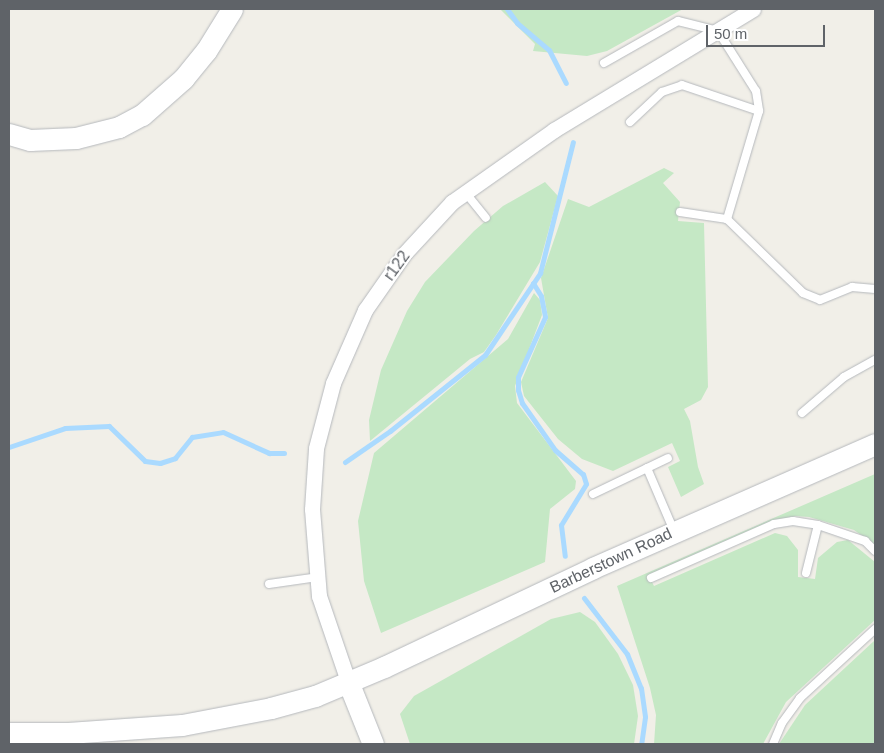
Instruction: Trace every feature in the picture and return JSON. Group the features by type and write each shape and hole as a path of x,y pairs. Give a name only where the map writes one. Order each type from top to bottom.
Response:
{"main road":[{"path":"9,134 30,140 76,138 119,127 142,115 183,79 206,51 232,9"},
{"name":"Barberstown Road","path":"9,733 68,733 182,724 271,708 349,684 674,532 875,444"},
{"path":"349,684 373,744"}],"street":[{"name":"r122","path":"349,684 332,642 319,596 312,509 316,448 333,383 365,310 404,254 452,202 554,130 753,9"}],"lane":[{"path":"604,63 678,21 718,31 756,91 759,111 727,219"},
{"path":"630,122 662,92 682,85 759,111"},
{"path":"465,192 486,218"},
{"path":"680,212 727,219 803,293 820,300 852,288 875,289"},
{"path":"802,413 844,377 875,360"},
{"path":"593,494 668,458"},
{"path":"647,468 674,532"},
{"path":"651,578 774,524 793,521 818,525 865,541 875,550"},
{"path":"806,573 818,525"},
{"path":"269,584 318,577"},
{"path":"773,744 782,723 800,698 875,629"}],"green space":[{"path":"500,9 683,9 607,51 587,56 533,51 535,44"},
{"path":"664,168 674,173 663,183 680,202 678,221 704,223 708,387 701,400 684,409 690,421 698,467 704,484 681,497 668,467 680,461 672,443 613,471 582,459 558,439 524,396 521,382 548,318 541,278 568,199 589,207"},
{"path":"545,182 558,196 540,262 496,335 484,352 470,359 370,441 369,420 381,370 407,311 425,282 474,231 503,206"},
{"path":"534,293 540,300 542,315 515,386 517,403 576,481 575,489 550,509 545,562 381,633 364,581 358,521 374,453 508,339"},
{"path":"875,474 875,545 854,530 809,517 795,516 649,576 654,586 775,533 787,536 798,550 798,577 815,579 818,558 837,542 848,540 875,562 875,620 786,702 763,744 654,744 656,715 650,688 617,586"},
{"path":"580,612 595,622 618,654 633,685 638,716 634,744 410,744 400,714 414,696 551,619"},
{"path":"875,640 875,744 779,744 805,705"}],"waterway":[{"path":"507,9 517,23 549,50 566,83"},
{"path":"345,462 390,431 485,355 540,273 573,142"},
{"path":"533,283 541,296 545,317 518,377 518,390 522,403 555,450 583,474 586,484 561,525 565,556"},
{"path":"9,447 65,428 109,426 145,461 160,463 175,458 192,437 223,432 269,453 284,453"},
{"path":"584,598 627,654 641,688 645,717 641,744"}]}
